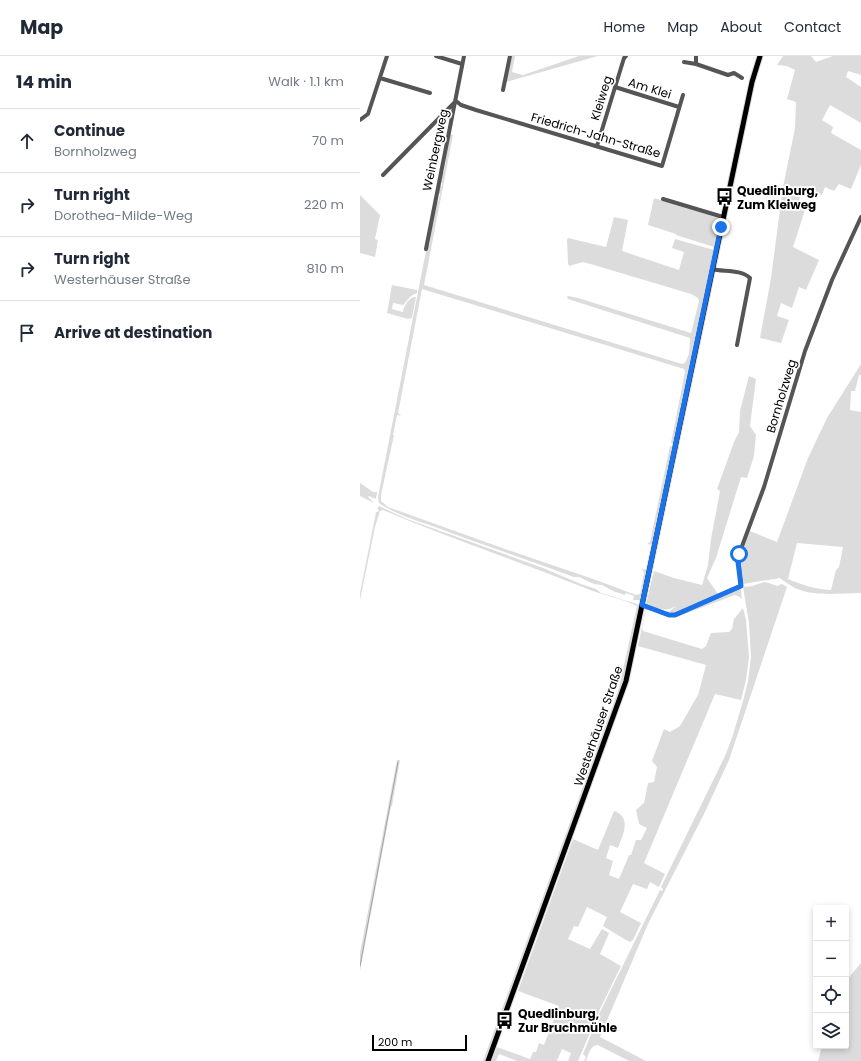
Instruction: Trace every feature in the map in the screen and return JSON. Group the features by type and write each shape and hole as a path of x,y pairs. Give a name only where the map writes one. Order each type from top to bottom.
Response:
{"main road":[{"name":"Westerhäuser Straße","path":"488,1061 623,692 754,73 760,56"}],"street":[{"path":"360,120 368,114 387,56"},
{"path":"436,56 462,64"},
{"name":"Weinbergweg","path":"426,249 464,56"},
{"path":"503,90 510,56"},
{"name":"Kleiweg","path":"597,146 624,58 626,56"},
{"path":"696,56 696,64"},
{"path":"684,62 696,64 728,75 734,73 742,78"},
{"path":"380,78 430,93"},
{"name":"Am Klei","path":"615,87 679,107"},
{"name":"Friedrich-Jahn-Straße","path":"456,101 461,105 476,110 662,166 683,95"},
{"path":"383,175 456,101"},
{"path":"663,200 723,217"},
{"name":"Bornholzweg","path":"642,605 669,615 675,615 741,586 738,557 764,487 805,351 832,280 861,217"},
{"path":"712,269 748,275 750,278 751,282 736,345"}],"shaded area":[{"path":"512,56 515,56 512,72 523,75 579,56 598,56 506,82"},
{"path":"783,56 811,56 816,62 833,56 861,56 861,75 848,71 846,77 861,87 861,123 830,105 822,120 833,127 831,133 861,150 861,165 851,189 839,184 834,191 825,187 822,195 804,187 798,203 806,207 793,247 819,260 806,290 799,287 792,308 781,303 777,316 789,320 781,343 760,338 771,278 783,187 795,128 796,102 787,99 795,70 787,66 777,65"},
{"path":"450,134 453,135 424,285 682,364 685,363 689,354 690,338 568,299 567,297 578,298 691,333 699,301 698,298 691,294 583,262 569,266 567,240 568,238 606,247 614,217 628,220 622,251 679,270 684,252 672,248 675,239 714,250 697,334 694,336 696,337 674,444 671,443 685,372 684,369 422,289 398,413 401,416 397,415 381,501 388,507 636,595 640,594 644,573 642,569 648,570 642,599 640,600 633,600 634,596 626,593 625,595 613,591 602,585 594,584 579,577 574,577 415,520 393,511 379,503 378,497 426,251 430,242 429,240 433,225 436,202 438,202 440,194 438,193 439,186 442,186 442,183 440,182 442,172 444,172"},
{"path":"360,195 380,215 375,239 378,240 375,257 360,253"},
{"path":"654,198 719,218 714,247 648,225"},
{"path":"392,285 417,290 417,293 411,296 403,305 393,303 392,309 403,312 407,302 411,298 416,297 412,318 408,319 387,313"},
{"path":"861,364 861,375 859,375 855,391 851,391 850,410 861,412 861,593 810,593 795,588 780,578 743,584 740,556 750,531 777,542 808,458 827,418","holes":["797,543 843,547 839,567 836,570 831,590 820,589 788,579"]},
{"path":"749,376 756,379 750,426 756,435 754,456 747,478 741,477 716,558 707,578 718,594 675,613 665,611 670,611 676,606 665,609 646,604 654,571 702,585 708,565 711,539 720,491 717,489 739,432 740,411"},
{"path":"670,446 673,447 661,504 659,504 660,506 652,545 647,544 650,542"},
{"path":"360,483 373,492 377,492 376,499 369,496 368,497 374,503 360,496"},
{"path":"379,506 407,519 543,568 596,589 601,593 637,604 640,607 625,679 593,770 590,770 592,773 571,831 568,830 567,832 570,834 486,1061 483,1061 619,688 637,606 591,590 383,510 380,511 375,527 360,600 360,593 376,512 379,510 377,509"},
{"path":"764,582 777,586 782,584 787,587 729,760 705,812 648,924 600,1037 646,1061 629,1061 598,1045 595,1045 591,1048 586,1061 584,1061 586,1057 583,1054 601,1010 660,890 662,891 663,889 661,887 725,756 732,738 748,681 751,657 749,623 743,587"},
{"path":"740,588 742,600 740,597 735,595 679,616 669,617 648,609 646,611 642,628 643,631 702,649 706,646 711,633 729,632 732,629 734,619 743,608 746,620 749,657 746,680 741,700 715,694 644,863 665,874 659,887 650,882 647,889 633,884 620,912 641,923 633,940 630,942 603,926 607,917 587,907 578,927 574,926 568,939 590,949 602,929 609,933 600,954 621,966 600,1009 578,1061 568,1061 571,1053 562,1049 557,1061 517,1061 499,1054 496,1061 490,1061 493,1052 495,1052 497,1047 530,1059 533,1052 536,1052 539,1043 544,1045 559,1006 518,991 573,839 598,850 614,811 620,814 623,817 625,827 624,832 618,848 610,845 606,858 613,861 609,875 619,879 629,855 631,855 636,840 641,840 647,828 639,824 636,810 644,803 648,783 654,782 657,767 652,761 664,729 670,732 680,726 698,695 706,665 638,646 646,608 660,613 680,615"},
{"path":"397,760 400,760 392,806 360,971 360,953"},
{"path":"861,963 861,1061 818,1061 821,1049 849,1049 849,977"}],"waterway":[{"path":"360,966 398,762"}],"place":[{"name":"Quedlinburg, Zum Kleiweg","path":"724,197"},
{"name":"Quedlinburg, Zur Bruchmühle","path":"505,1020"}],"route":[{"path":"721,227 642,605 669,615 675,615 741,586 738,562 739,554"}]}
